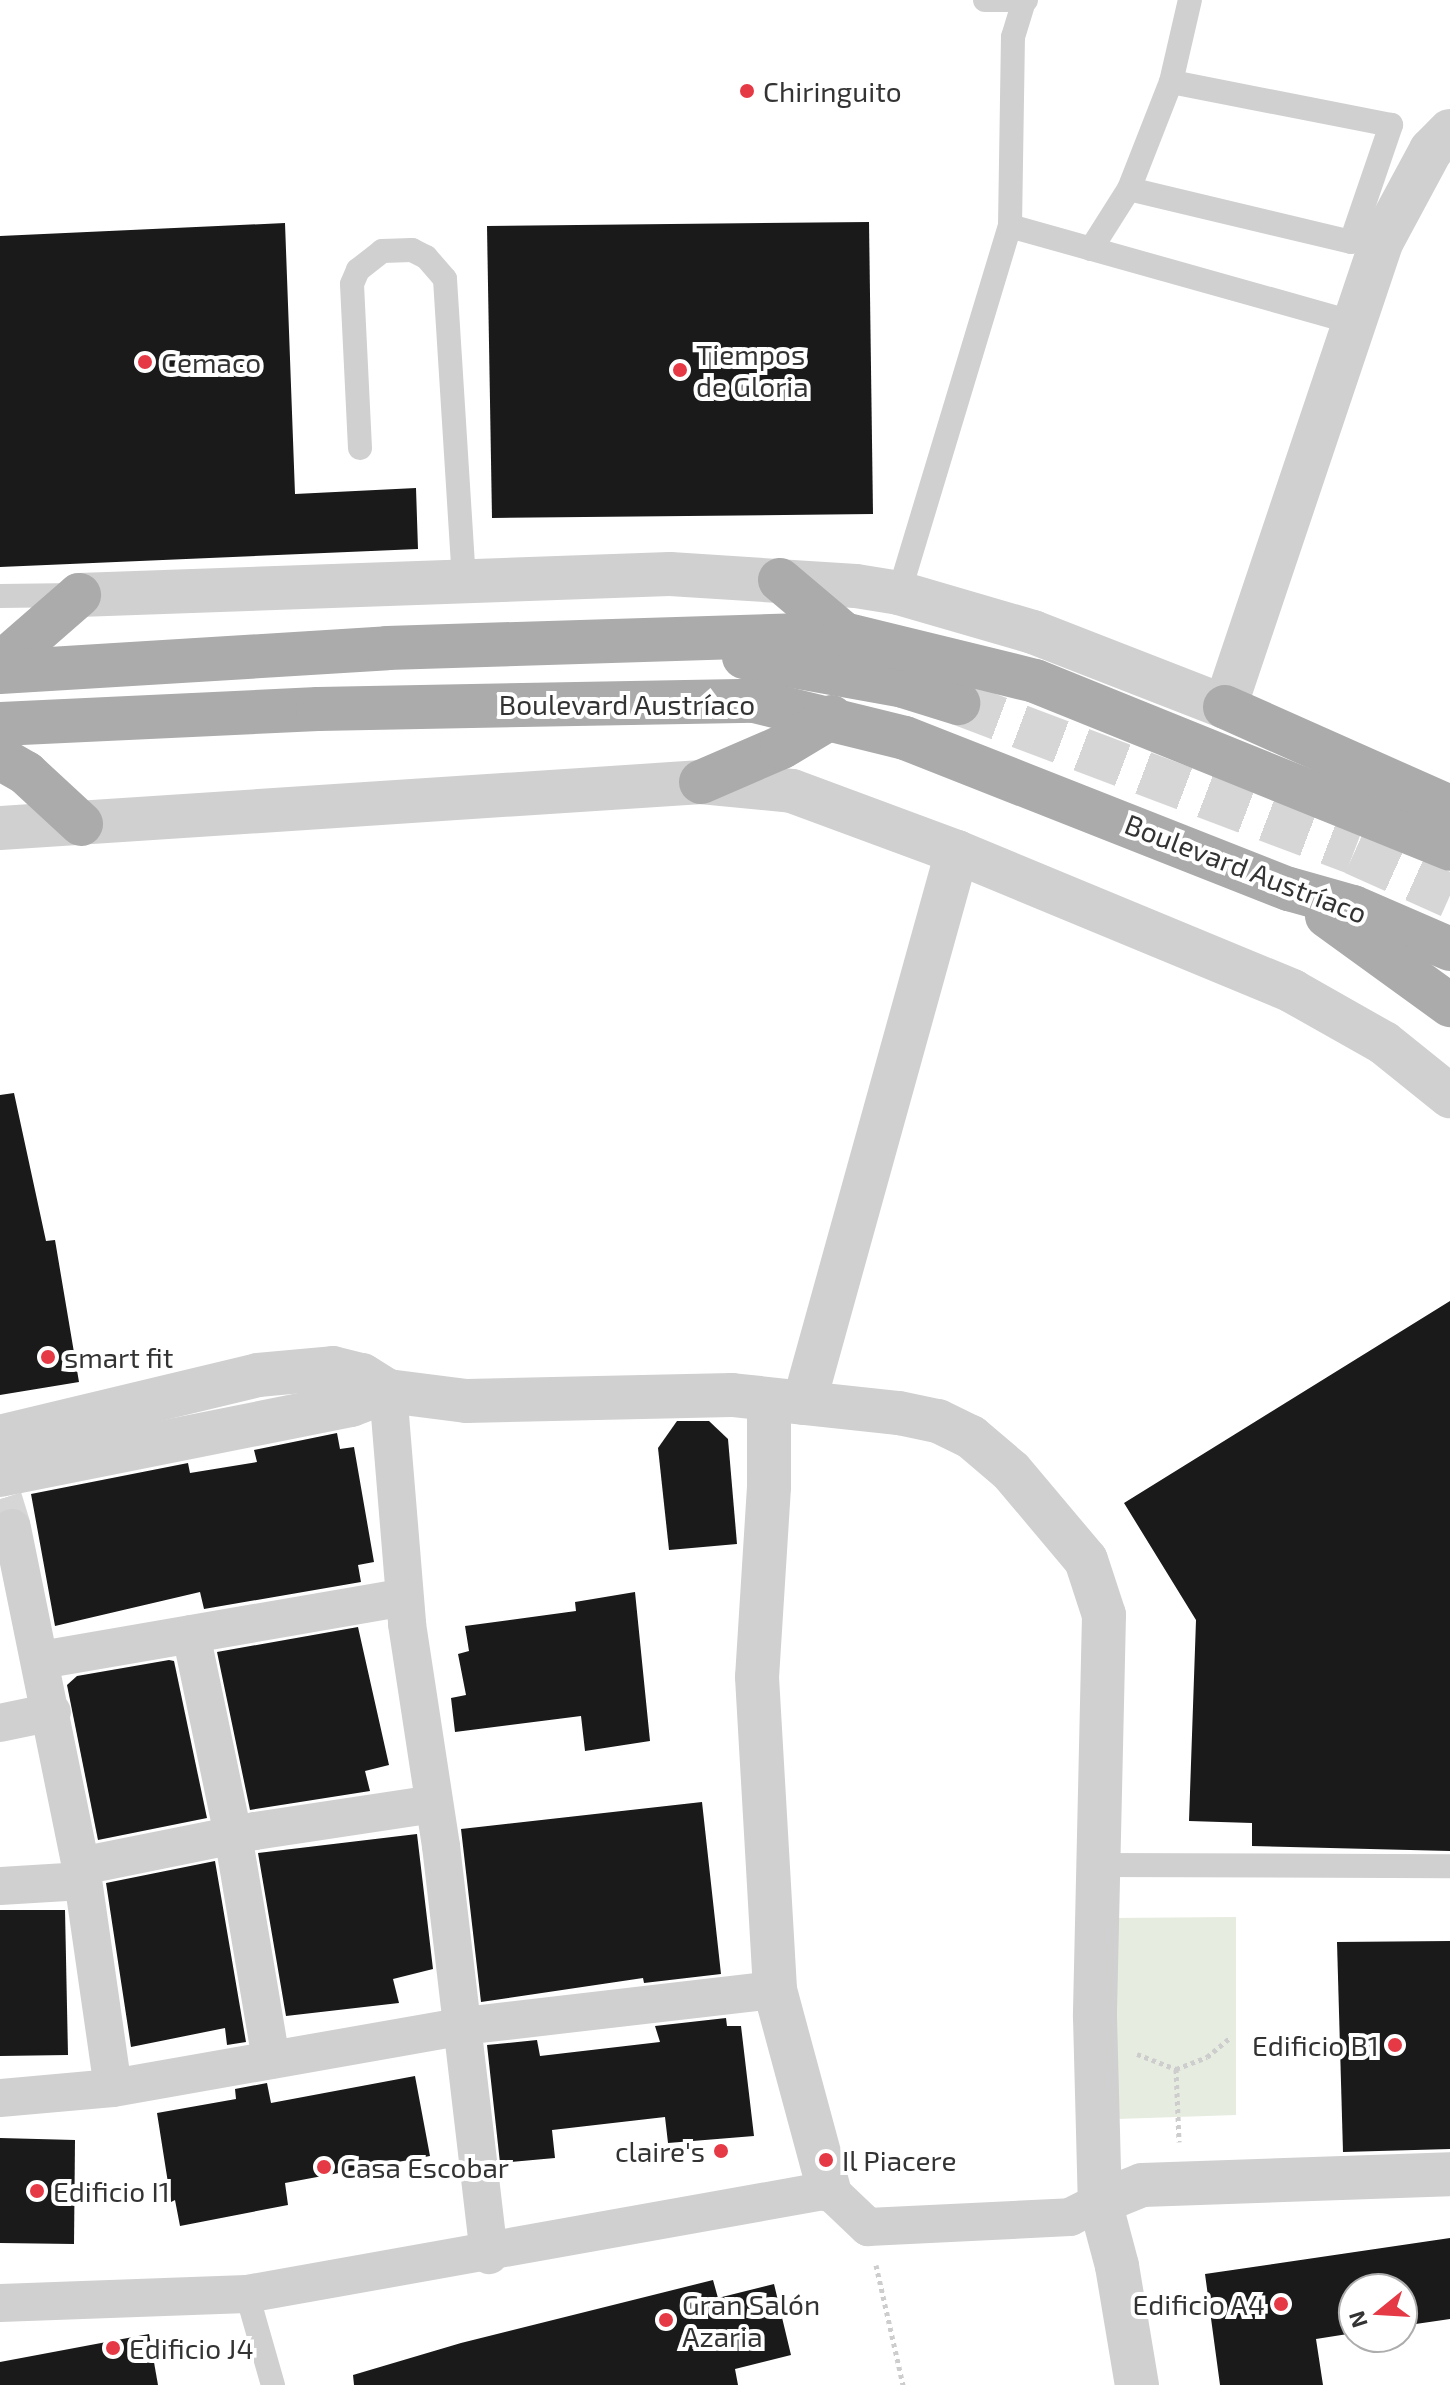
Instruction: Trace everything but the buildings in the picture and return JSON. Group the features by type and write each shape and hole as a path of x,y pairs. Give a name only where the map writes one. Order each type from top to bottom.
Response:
{"main road":[{"path":"780,580 844,634"},
{"path":"0,664 79,595"},
{"path":"0,672 402,647 659,642 844,634 1035,681 1450,849"},
{"path":"659,642 903,686 958,703"},
{"name":"Boulevard Austríaco","path":"0,724 661,700 754,701 832,717 905,738 1289,889 1353,907 1450,949"},
{"path":"1225,707 1450,807"},
{"path":"701,782 782,747 832,717"},
{"path":"0,758 26,773 81,824"},
{"path":"1289,889 1450,1005"}],"street":[{"path":"79,595 464,578 670,574 780,580 899,593 1033,632 1225,707 1358,324 1382,241 1431,150 1450,131"},
{"path":"0,828 701,782 792,791 957,852 1292,991 1384,1043 1450,1096"},
{"path":"957,852 786,1402 769,1487 757,1677 775,1990 829,2190 868,2227 1070,2217 1142,2185 1450,2174"},
{"path":"0,1437 258,1375 333,1368 362,1375 388,1391 466,1401 732,1395 938,1421 971,1437 1011,1471 1086,1560 1104,1615 1095,2017 1100,2202 1117,2266 1137,2385"},
{"path":"113,2088 82,1874 52,1712 4,1497 351,1405 388,1391"},
{"path":"388,1391 404,1597 463,2026 489,2255"},
{"path":"41,1660 404,1597"},
{"path":"191,1634 233,1835 271,2060"},
{"path":"0,1723 52,1712"},
{"path":"0,1886 82,1874 233,1835 434,1804"},
{"path":"0,2098 113,2088 463,2026 775,1990"},
{"path":"0,2303 247,2294 489,2255 626,2223 829,2190"}],"lane":[{"path":"899,593 1010,226 1013,37 1025,1 985,0"},
{"path":"1091,249 1129,189 1171,82 1190,0"},
{"path":"1129,189 1351,242 1391,125 1171,82"},
{"path":"1010,226 1358,324"},
{"path":"360,448 352,284 358,270 382,251 412,250 426,257 445,279 464,578"},
{"path":"0,596 79,595"},
{"path":"1097,1865 1450,1866"},
{"path":"247,2294 273,2385"}],"path":[{"path":"1095,2017 1149,2062 1176,2069 1207,2057 1231,2037"},
{"path":"1176,2069 1180,2183"},
{"path":"868,2227 903,2385"}],"shaded area":[{"path":"1236,1917 1236,2115 1117,2119 1112,1918"}],"tunnel":[{"path":"958,703 1354,853 1450,896"},
{"path":"3,1498 12,1528"}],"place":[{"name":"Chiringuito","path":"747,91"},
{"name":"Cemaco","path":"145,362"},
{"name":"Tiempos de Gloria","path":"680,370"},
{"name":"smart fit","path":"48,1357"},
{"name":"Edificio B1","path":"1395,2045"},
{"name":"claire's","path":"721,2151"},
{"name":"Il Piacere","path":"826,2160"},
{"name":"Casa Escobar","path":"324,2167"},
{"name":"Edificio I1","path":"37,2191"},
{"name":"Edificio A4","path":"1281,2304"},
{"name":"Gran Salón Azaria","path":"666,2320"},
{"name":"Edificio J4","path":"113,2348"}]}
